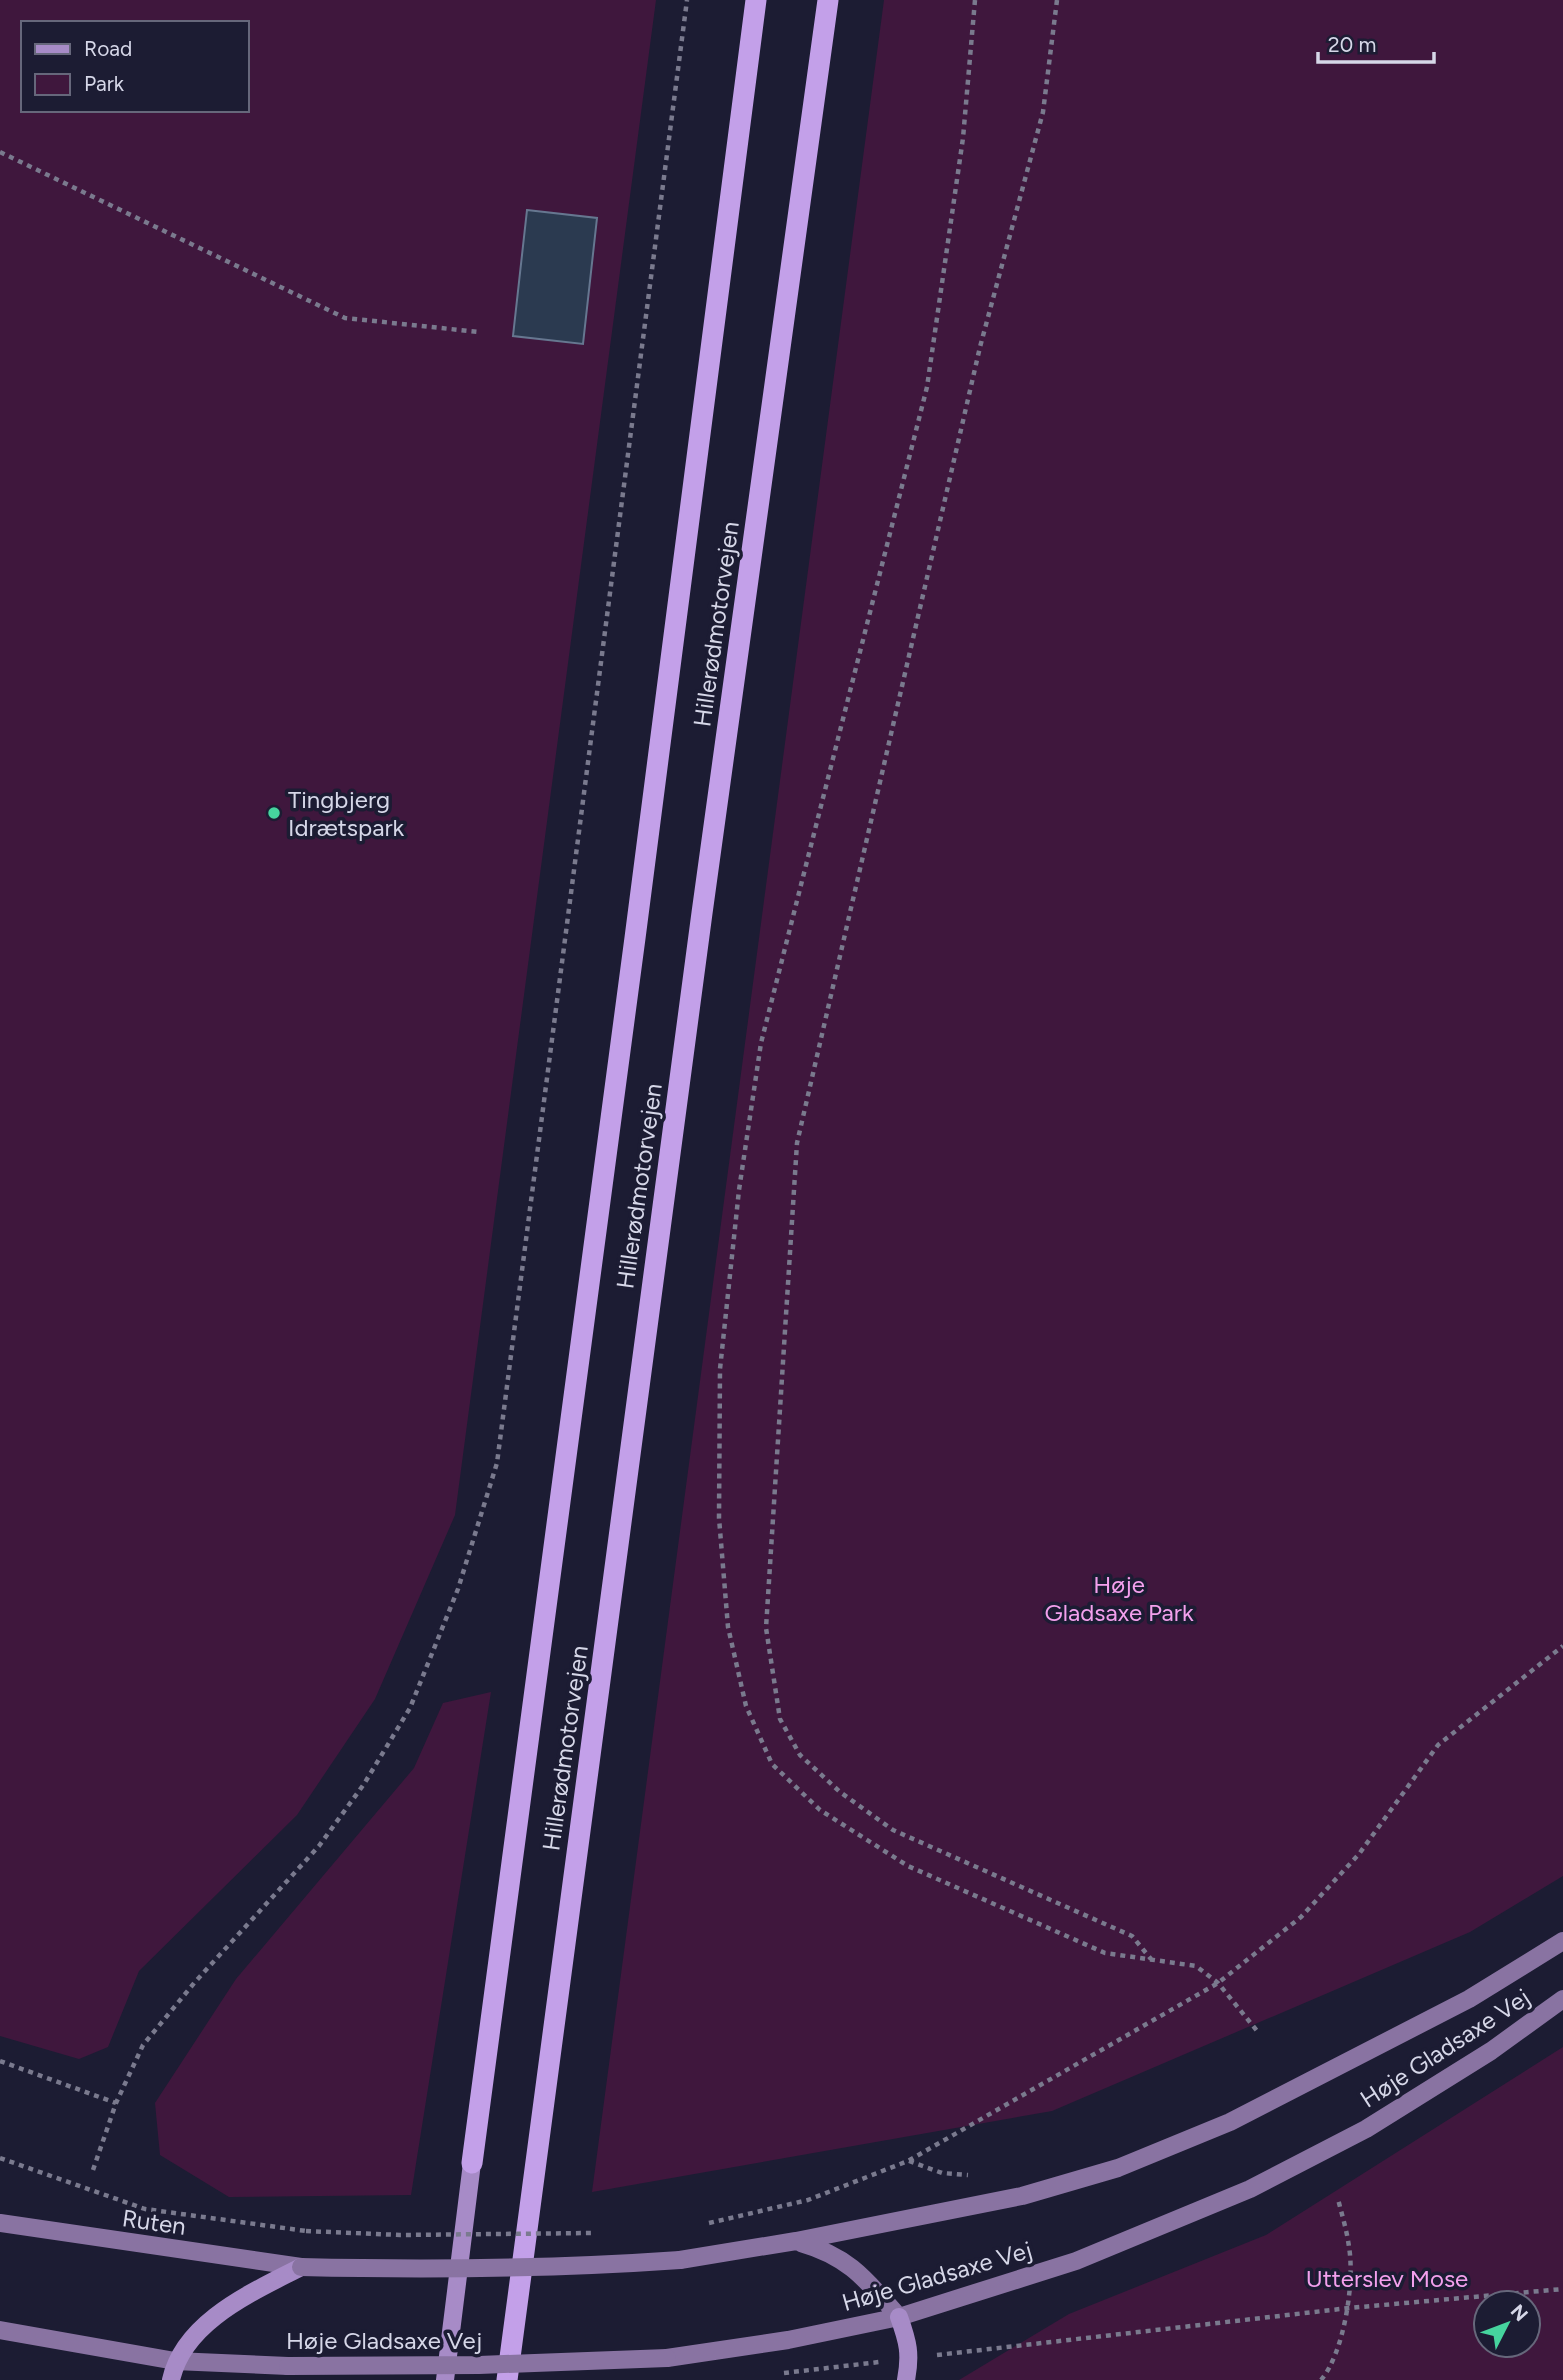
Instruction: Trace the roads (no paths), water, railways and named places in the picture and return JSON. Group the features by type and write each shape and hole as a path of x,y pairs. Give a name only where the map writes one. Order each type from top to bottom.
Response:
{"highway":[{"name":"Hillerødmotorvejen","path":"472,2163 635,938 756,0"},
{"name":"Hillerødmotorvejen","path":"507,2380 702,913 828,0"}],"main road":[{"name":"Hillerødmotorvejen","path":"445,2380 472,2163"},
{"path":"171,2380 175,2361 197,2334 225,2309 301,2267"},
{"path":"899,2317 910,2358 906,2380"}],"street":[{"name":"Høje Gladsaxe Vej","path":"301,2267 418,2270 536,2268 680,2260 796,2241 1022,2196 1118,2168 1230,2122 1469,1999 1563,1941"},
{"name":"Høje Gladsaxe Vej","path":"175,2361 288,2366 479,2365 667,2358 789,2340 899,2317 1076,2260 1250,2189 1366,2129 1490,2051 1563,1999"},
{"name":"Ruten","path":"0,2223 301,2267"},
{"path":"796,2241 822,2249 846,2262 860,2273 899,2317"},
{"path":"0,2330 175,2361"}],"place":[{"name":"Tingbjerg Idrætspark","path":"274,813"}],"park label":[{"name":"Høje Gladsaxe Park","path":"1119,1598"},
{"name":"Utterslev Mose","path":"1387,2278"}]}
